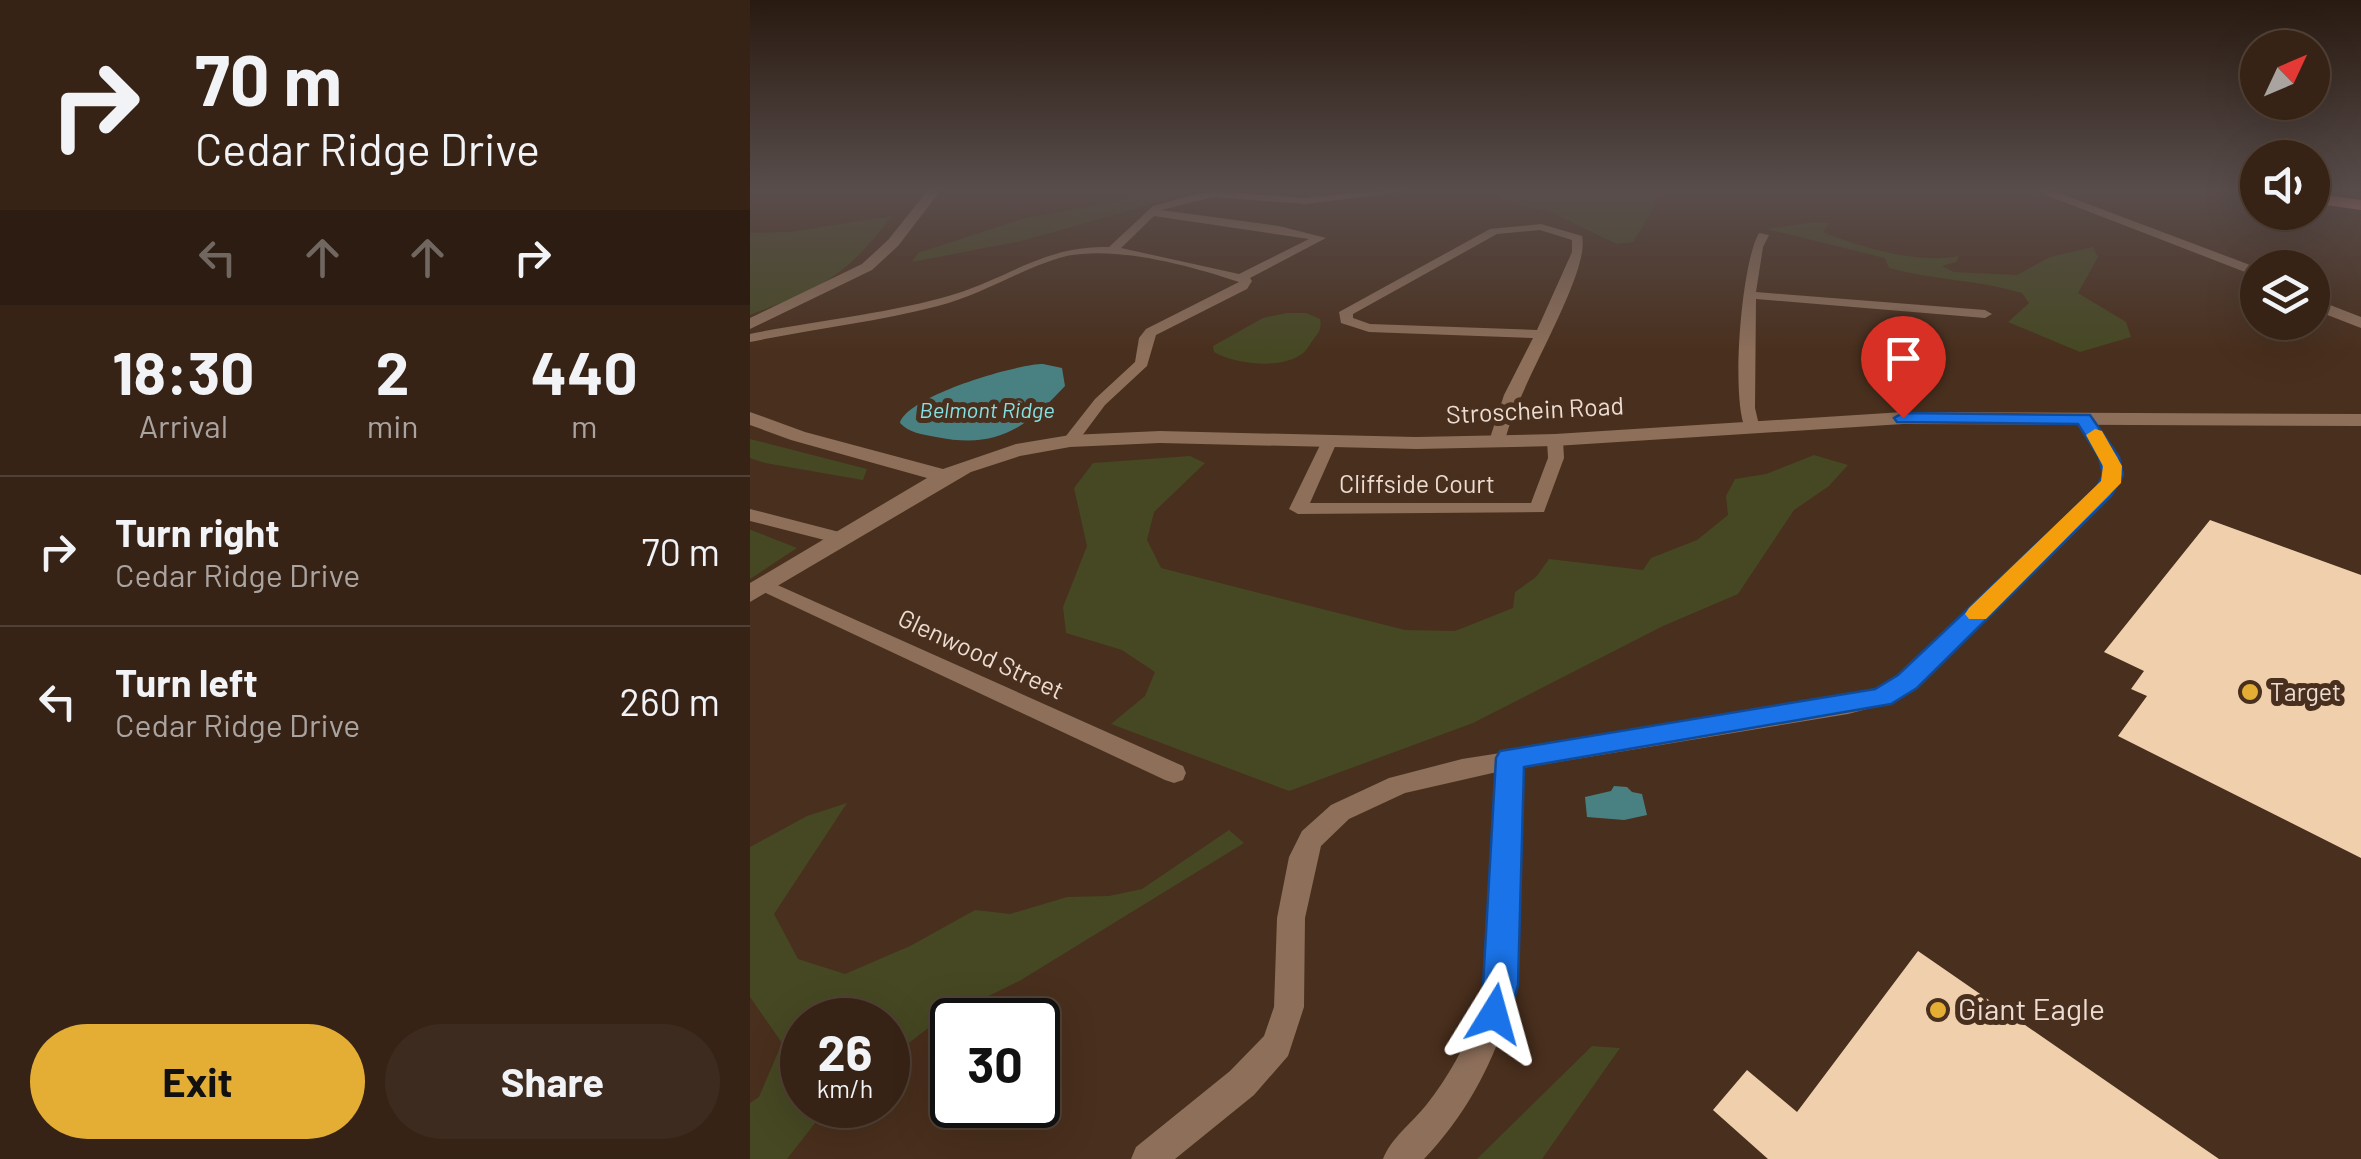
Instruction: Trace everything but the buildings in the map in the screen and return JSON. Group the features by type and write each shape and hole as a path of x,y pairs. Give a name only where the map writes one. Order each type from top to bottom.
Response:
{"street":[{"path":"750,326 867,267 891,244"},
{"path":"1112,251 1119,244"},
{"path":"1240,278 1308,244"},
{"path":"1466,244 1358,303 1344,316 1369,328 1541,334"},
{"path":"1497,441 1500,422 1580,244"},
{"path":"1751,424 1746,408 1756,244"},
{"path":"2177,244 2240,269"},
{"path":"750,338 947,300 1050,256 1112,251 1246,281 1244,286 1151,332 1146,338 1142,363 1100,402 1070,440"},
{"path":"1751,295 1985,314"},
{"path":"2330,299 2361,310"},
{"path":"2330,310 2361,323"},
{"path":"750,326 815,325"},
{"path":"750,418 798,436 944,476"},
{"name":"Stroschein Road","path":"757,590 944,476 996,456 1070,440 1555,440 1751,424 1903,418 2361,420"},
{"path":"1148,1159 1242,1083 1277,1045 1288,1007 1290,918 1303,857 1322,826 1340,812 1398,785 1510,758 1848,706 1891,693 1918,672 2111,483 2109,457 2083,419"},
{"name":"Cliffside Court","path":"1328,442 1298,510 1538,508 1556,458 1555,440"},
{"path":"750,515 840,538"},
{"name":"Glenwood Street","path":"757,590 1174,773"},
{"path":"1400,1159 1435,1123 1468,1077 1494,1014 1501,985 1510,758"}],"green space":[{"path":"750,244 868,244 845,268 814,288 750,315"},
{"path":"946,244 1005,244 912,262 918,253"},
{"path":"1828,244 1855,244 1926,258 1959,256 1956,262 1942,266 1954,272 2017,275 2050,257 2093,247 2098,257 2078,293 2126,322 2131,337 2080,352 2008,322 2029,303 2022,293 1889,268 1885,258"},
{"path":"1306,313 1320,319 1319,330 1302,354 1265,364 1214,352 1213,346 1263,318"},
{"path":"750,439 867,469 863,480 765,463 750,458"},
{"path":"1814,455 1848,465 1829,486 1794,510 1738,594 1663,626 1473,723 1289,791 1111,724 1145,696 1155,672 1122,650 1066,633 1063,607 1087,546 1074,488 1093,463 1190,456 1205,463 1154,512 1147,540 1161,568 1405,630 1455,631 1513,608 1515,592 1536,577 1549,559 1643,570 1651,558 1697,540 1728,515 1726,496 1735,479 1766,474"},
{"path":"751,530 797,548 750,579"},
{"path":"847,803 774,914 798,959 845,974 910,946 975,910 1010,914 1067,897 1109,896 1142,889 1229,830 1244,843 1021,980 985,998 930,998 930,1027 910,1042 910,998 780,998 780,1040 750,997 750,847 807,816"},
{"path":"1592,1046 1620,1048 1542,1159 1477,1159"},
{"path":"780,1048 780,1128 811,1128 787,1159 750,1159 750,1103 759,1097"}],"water":[{"name":"Belmont Ridge","path":"1043,364 1062,368 1065,386 1036,414 1008,432 992,438 957,440 916,433 900,423 907,413 941,392 1010,369"},
{"path":"1614,786 1642,794 1647,815 1624,820 1587,817 1585,797 1611,791"}],"slow traffic":[{"path":"1977,614 2111,483 2112,466 2095,435"}],"place":[{"name":"Target","path":"2250,692"},
{"name":"Giant Eagle","path":"1938,1010"}],"route":[{"path":"1494,1014 1501,985 1510,758 1882,698 1908,682 2111,483 2109,457 2083,419 1903,418"}]}
